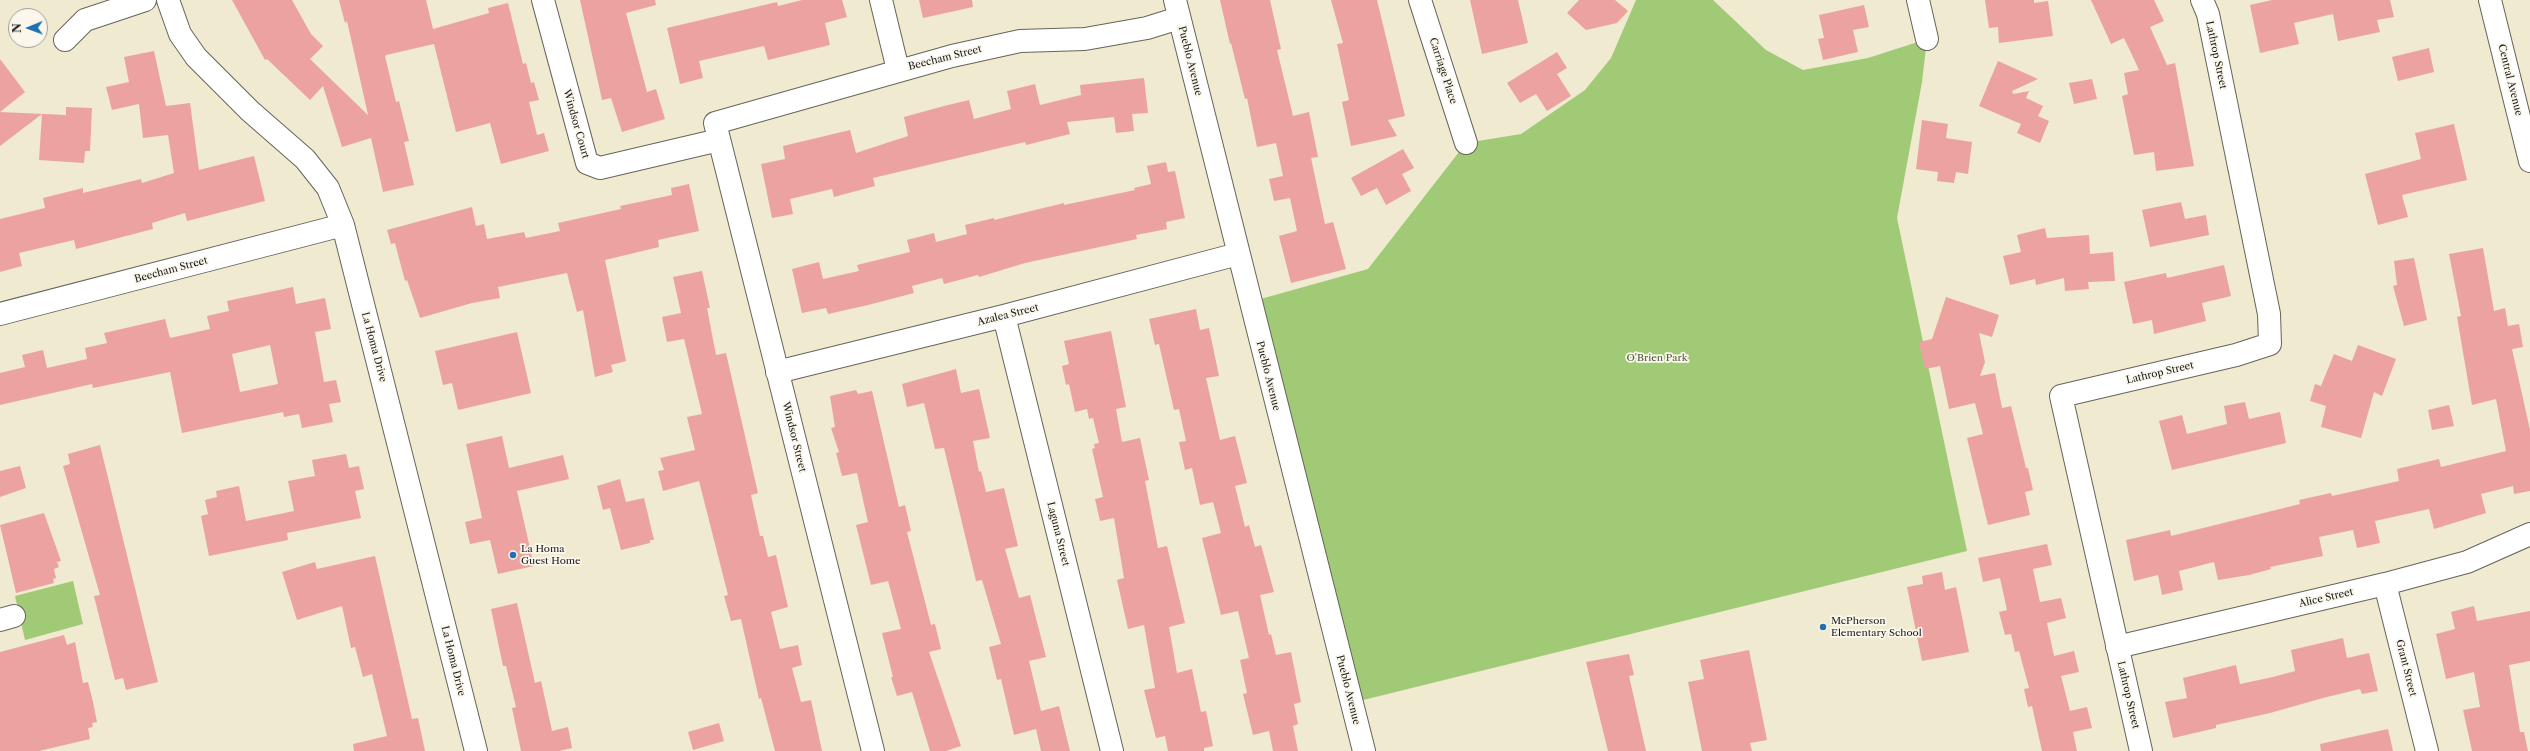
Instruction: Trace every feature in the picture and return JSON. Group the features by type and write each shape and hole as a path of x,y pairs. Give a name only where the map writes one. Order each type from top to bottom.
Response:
{"street":[{"path":"65,40 85,20 145,0"},
{"name":"La Homa Drive","path":"168,0 180,34 196,57 250,111 305,159 328,188 342,225 476,751"},
{"name":"Windsor Court","path":"543,0 587,163 600,168 717,131"},
{"path":"881,0 898,70"},
{"name":"Carriage Place","path":"1420,0 1466,143"},
{"path":"1918,0 1926,39"},
{"name":"Lathrop Street","path":"2141,751 2061,396 2236,355 2270,344 2269,314 2208,14 2202,0"},
{"name":"Central Avenue","path":"2490,0 2530,161"},
{"name":"Beecham Street","path":"717,131 898,70 1020,41 1085,39 1147,28 1177,9"},
{"name":"Pueblo Avenue","path":"1177,9 1364,751"},
{"name":"Windsor Street","path":"717,131 873,751"},
{"name":"Beecham Street","path":"0,314 342,225"},
{"name":"Azalea Street","path":"777,372 1004,316 1238,254"},
{"name":"Laguna Street","path":"1004,316 1112,751"},
{"name":"Alice Street","path":"2117,647 2385,584 2467,562 2530,534"},
{"name":"Grant Street","path":"2385,584 2428,751"}],"green space":[{"name":"O'Brien Park","path":"1636,0 1713,0 1766,50 1803,70 1868,58 1927,39 1922,82 1897,218 1967,551 1351,703 1250,302 1368,269 1466,143 1521,134 1585,90 1611,58"},
{"path":"73,581 83,624 25,640 15,596"}],"building":[{"path":"232,0 292,0 311,34 323,46 310,59 368,115 347,21 345,23 339,0 426,0 433,29 489,13 488,8 508,3 523,64 526,63 531,83 534,82 539,100 529,102 537,135 544,133 549,151 501,164 490,123 456,132 434,44 386,55 396,102 399,101 409,141 404,142 414,185 383,192 371,138 342,147 323,86 310,100 267,59 265,60"},
{"path":"580,0 655,0 656,5 626,13 647,92 656,89 665,119 622,132 611,98 602,100"},
{"path":"802,0 842,0 847,17 825,23 830,45 768,60 764,46 699,61 703,78 680,84 667,28 777,2 778,6"},
{"path":"919,0 972,0 973,7 923,18"},
{"path":"1220,0 1270,0 1281,49 1277,50 1293,116 1309,112 1318,157 1311,158 1325,224 1333,222 1346,269 1291,283 1279,236 1297,231 1290,198 1274,201 1269,179 1283,176 1276,143 1257,147 1247,98 1245,99"},
{"path":"1331,0 1377,0 1405,116 1388,120 1397,136 1351,146 1342,102 1349,100 1337,44 1343,43"},
{"path":"1470,0 1518,0 1528,43 1482,54"},
{"path":"1579,0 1615,0 1628,11 1617,23 1586,30 1567,13"},
{"path":"1985,0 2034,0 2034,3 2048,1 2053,36 1999,43 1998,27 1989,28"},
{"path":"2091,0 2154,0 2164,21 2150,27 2167,65 2175,63 2194,166 2156,171 2154,152 2134,155 2122,96 2128,94 2124,73 2139,70 2124,38 2111,44"},
{"path":"2272,0 2390,0 2394,17 2377,20 2380,32 2338,41 2333,14 2294,23 2299,44 2260,53 2250,5"},
{"path":"1864,5 1869,27 1853,30 1858,52 1823,60 1818,39 1824,38 1819,15"},
{"path":"2429,48 2434,72 2398,81 2392,57"},
{"path":"154,51 166,106 190,103 199,170 254,156 265,201 187,221 185,213 152,223 153,229 76,249 74,240 19,253 22,266 0,272 0,219 45,208 43,198 83,188 83,193 141,179 142,183 174,173 168,135 143,138 139,104 112,110 106,87 129,82 124,57"},
{"path":"1557,52 1567,68 1557,74 1571,96 1547,111 1536,94 1520,103 1507,83"},
{"path":"0,59 25,92 0,112"},
{"path":"1998,61 2038,79 2012,91 2013,94 2029,91 2026,98 2043,106 2038,116 2049,121 2040,143 2017,133 2021,124 1979,106"},
{"path":"1144,78 1148,113 1132,114 1134,131 1116,133 1114,117 1067,122 1070,134 1026,145 1025,142 873,178 875,186 834,197 832,189 790,199 793,214 772,218 761,164 785,159 783,146 850,130 856,153 908,136 904,117 944,106 969,100 974,119 1011,109 1007,91 1035,84 1040,105 1081,95 1080,85"},
{"path":"2092,79 2097,99 2074,104 2069,83"},
{"path":"66,107 92,108 90,151 85,151 84,163 39,160 42,114 0,146 0,112 66,115"},
{"path":"1922,120 1948,124 1946,138 1972,142 1968,174 1956,172 1954,183 1937,181 1938,172 1916,169"},
{"path":"2454,124 2467,180 2402,195 2408,217 2378,225 2365,174 2421,159 2415,133"},
{"path":"1403,149 1414,168 1402,174 1411,191 1386,205 1377,188 1361,196 1351,178"},
{"path":"1166,162 1168,172 1175,171 1185,218 1166,222 1167,229 1136,235 1137,239 1025,263 979,277 978,275 944,284 942,278 912,286 914,293 868,305 828,314 826,308 802,313 792,269 819,262 823,279 859,271 857,265 910,252 907,240 934,233 936,242 967,234 965,225 994,218 994,220 1064,203 1064,205 1135,190 1134,188 1151,184 1147,166"},
{"path":"689,184 699,231 658,240 659,247 605,260 626,361 611,365 613,372 595,377 583,310 577,312 567,273 498,287 500,298 472,303 420,318 407,280 405,281 395,243 391,244 387,230 472,207 476,226 484,224 487,239 524,232 526,238 560,231 558,223 621,209 620,206 672,195 671,188"},
{"path":"2181,202 2185,219 2206,215 2209,235 2150,247 2142,210"},
{"path":"2045,228 2047,238 2089,235 2090,254 2113,252 2115,281 2088,282 2089,289 2065,291 2064,278 2036,285 2035,279 2010,285 2003,256 2021,252 2017,235"},
{"path":"2483,248 2494,311 2505,308 2508,326 2519,324 2523,347 2512,349 2530,430 2530,491 2514,494 2513,486 2481,494 2486,513 2434,529 2429,509 2375,521 2380,543 2357,548 2353,530 2319,537 2323,556 2270,567 2271,569 2249,575 2218,580 2214,562 2179,571 2183,590 2162,595 2158,575 2134,581 2126,540 2170,530 2171,536 2300,504 2299,500 2331,493 2332,496 2399,481 2397,469 2439,459 2441,467 2506,451 2496,399 2472,405 2457,317 2461,316 2449,254"},
{"path":"2414,258 2427,320 2404,326 2393,286 2397,285 2394,261"},
{"path":"2224,265 2231,296 2202,303 2206,321 2154,334 2152,320 2133,324 2124,282 2166,273 2167,278"},
{"path":"702,271 710,308 707,308 716,355 726,353 758,493 751,495 760,536 763,536 768,557 776,555 788,607 771,612 780,649 798,645 802,665 792,668 801,702 811,700 822,751 775,751 761,698 759,699 741,619 731,621 724,596 728,595 699,481 663,491 658,471 664,470 660,458 695,450 687,417 702,414 684,339 667,342 662,317 681,313 673,277"},
{"path":"293,287 296,304 325,298 331,329 315,332 324,382 336,380 341,402 329,404 333,422 302,428 299,414 284,417 283,412 182,433 170,372 93,388 92,384 0,405 0,373 25,367 22,355 43,350 47,368 87,359 85,348 107,343 104,333 165,319 170,338 210,329 207,316 229,311 227,301","holes":["270,345 278,384 240,392 232,354"]},
{"path":"1946,297 1999,315 1992,337 1979,333 1985,362 1980,376 1995,373 2002,408 2011,406 2033,490 2025,492 2030,515 1988,525 1967,438 1983,434 1975,403 1949,409 1940,366 1925,369 1919,342 1932,339"},
{"path":"1196,309 1200,330 1209,328 1219,376 1206,378 1220,440 1235,436 1247,483 1235,486 1245,527 1249,525 1255,547 1261,545 1274,592 1260,595 1269,635 1271,634 1276,655 1291,652 1301,702 1294,704 1298,724 1293,726 1298,751 1273,751 1269,731 1253,735 1243,694 1247,693 1240,660 1249,658 1238,611 1221,615 1202,538 1221,533 1213,502 1200,505 1192,468 1185,470 1179,442 1186,441 1179,409 1174,410 1159,344 1155,345 1149,319"},
{"path":"1111,331 1126,407 1116,409 1122,442 1140,438 1149,480 1145,481 1158,548 1167,546 1185,623 1169,627 1177,673 1192,669 1201,712 1206,711 1213,746 1204,748 1204,751 1168,751 1165,736 1156,738 1144,690 1155,688 1144,625 1128,629 1117,580 1124,578 1114,518 1100,521 1095,499 1103,497 1092,449 1095,448 1094,444 1099,443 1093,418 1089,419 1087,409 1075,412 1069,384 1066,385 1062,366 1069,364 1064,341"},
{"path":"517,332 531,393 458,410 452,383 443,385 435,351"},
{"path":"2358,345 2396,359 2382,396 2374,392 2361,438 2321,427 2326,406 2310,401 2315,384 2321,386 2334,354 2352,361"},
{"path":"956,369 961,393 979,389 990,438 973,441 979,472 981,471 986,492 1004,488 1018,546 1005,549 1019,598 1030,595 1046,657 1029,661 1041,711 1059,706 1070,751 1041,751 1036,729 1014,735 1001,679 997,680 989,647 1001,644 982,580 976,581 944,448 935,449 924,403 907,407 902,384"},
{"path":"856,390 858,394 872,391 899,507 905,505 911,531 907,532 931,625 935,624 941,649 929,652 961,746 946,751 930,751 912,692 897,696 891,677 893,677 882,633 901,629 888,581 871,585 856,525 868,522 857,473 842,476 836,453 839,452 831,428 835,427 830,396"},
{"path":"2245,402 2249,419 2280,412 2286,443 2172,470 2159,421 2182,415 2187,434 2227,424 2224,406"},
{"path":"2449,405 2454,426 2432,430 2428,410"},
{"path":"502,436 509,468 563,455 569,479 517,491 534,566 498,574 490,540 470,544 465,522 482,518 466,444"},
{"path":"100,445 158,682 126,690 123,678 115,680 94,596 100,595 63,466 70,464 68,454"},
{"path":"346,454 349,468 359,466 364,489 355,491 361,518 287,533 288,540 209,556 201,516 208,514 205,500 217,497 216,491 239,486 246,521 294,511 288,481 315,476 312,460"},
{"path":"20,466 26,488 0,497 0,471"},
{"path":"620,479 626,502 644,498 654,540 650,540 650,543 621,550 610,508 603,510 597,486"},
{"path":"44,513 61,561 57,562 59,567 54,569 56,578 53,579 54,583 16,593 0,525"},
{"path":"2047,544 2052,565 2033,569 2040,602 2061,598 2066,618 2047,623 2054,656 2074,651 2079,672 2061,676 2070,711 2087,707 2092,728 2073,732 2077,751 2042,751 2032,706 2028,707 2024,689 2029,688 2019,651 2015,652 2011,634 2005,635 1999,612 2007,610 2000,578 1983,582 1978,558"},
{"path":"375,556 412,719 418,718 425,751 354,751 353,744 387,736 372,674 363,677 355,647 351,648 342,606 297,620 282,572 315,562 317,569"},
{"path":"1942,572 1945,590 1956,587 1969,652 1922,661 1907,587 1923,584 1922,576"},
{"path":"517,603 535,683 541,681 552,731 568,727 572,748 559,751 521,751 512,708 516,707 506,666 503,666 491,609"},
{"path":"2474,606 2477,621 2530,611 2530,661 2509,665 2520,732 2524,732 2528,751 2472,751 2463,710 2480,707 2474,672 2446,679 2436,634 2455,629 2451,612"},
{"path":"64,635 67,645 75,642 83,683 88,682 93,702 97,722 92,723 93,727 88,728 90,739 39,751 0,751 0,652"},
{"path":"2343,638 2347,658 2369,653 2378,691 2362,694 2360,689 2270,713 2216,725 2216,728 2173,738 2165,702 2187,698 2183,678 2236,665 2240,684 2273,677 2295,671 2291,650"},
{"path":"1749,650 1767,740 1750,743 1752,751 1702,751 1688,682 1704,679 1700,660"},
{"path":"1629,654 1634,675 1629,676 1646,751 1608,751 1586,662"},
{"path":"719,723 724,741 693,750 688,732"},
{"path":"2388,729 2393,751 2321,751 2320,744"}],"place":[{"name":"La Homa Guest Home","path":"513,555"},
{"name":"McPherson Elementary School","path":"1823,627"}]}
